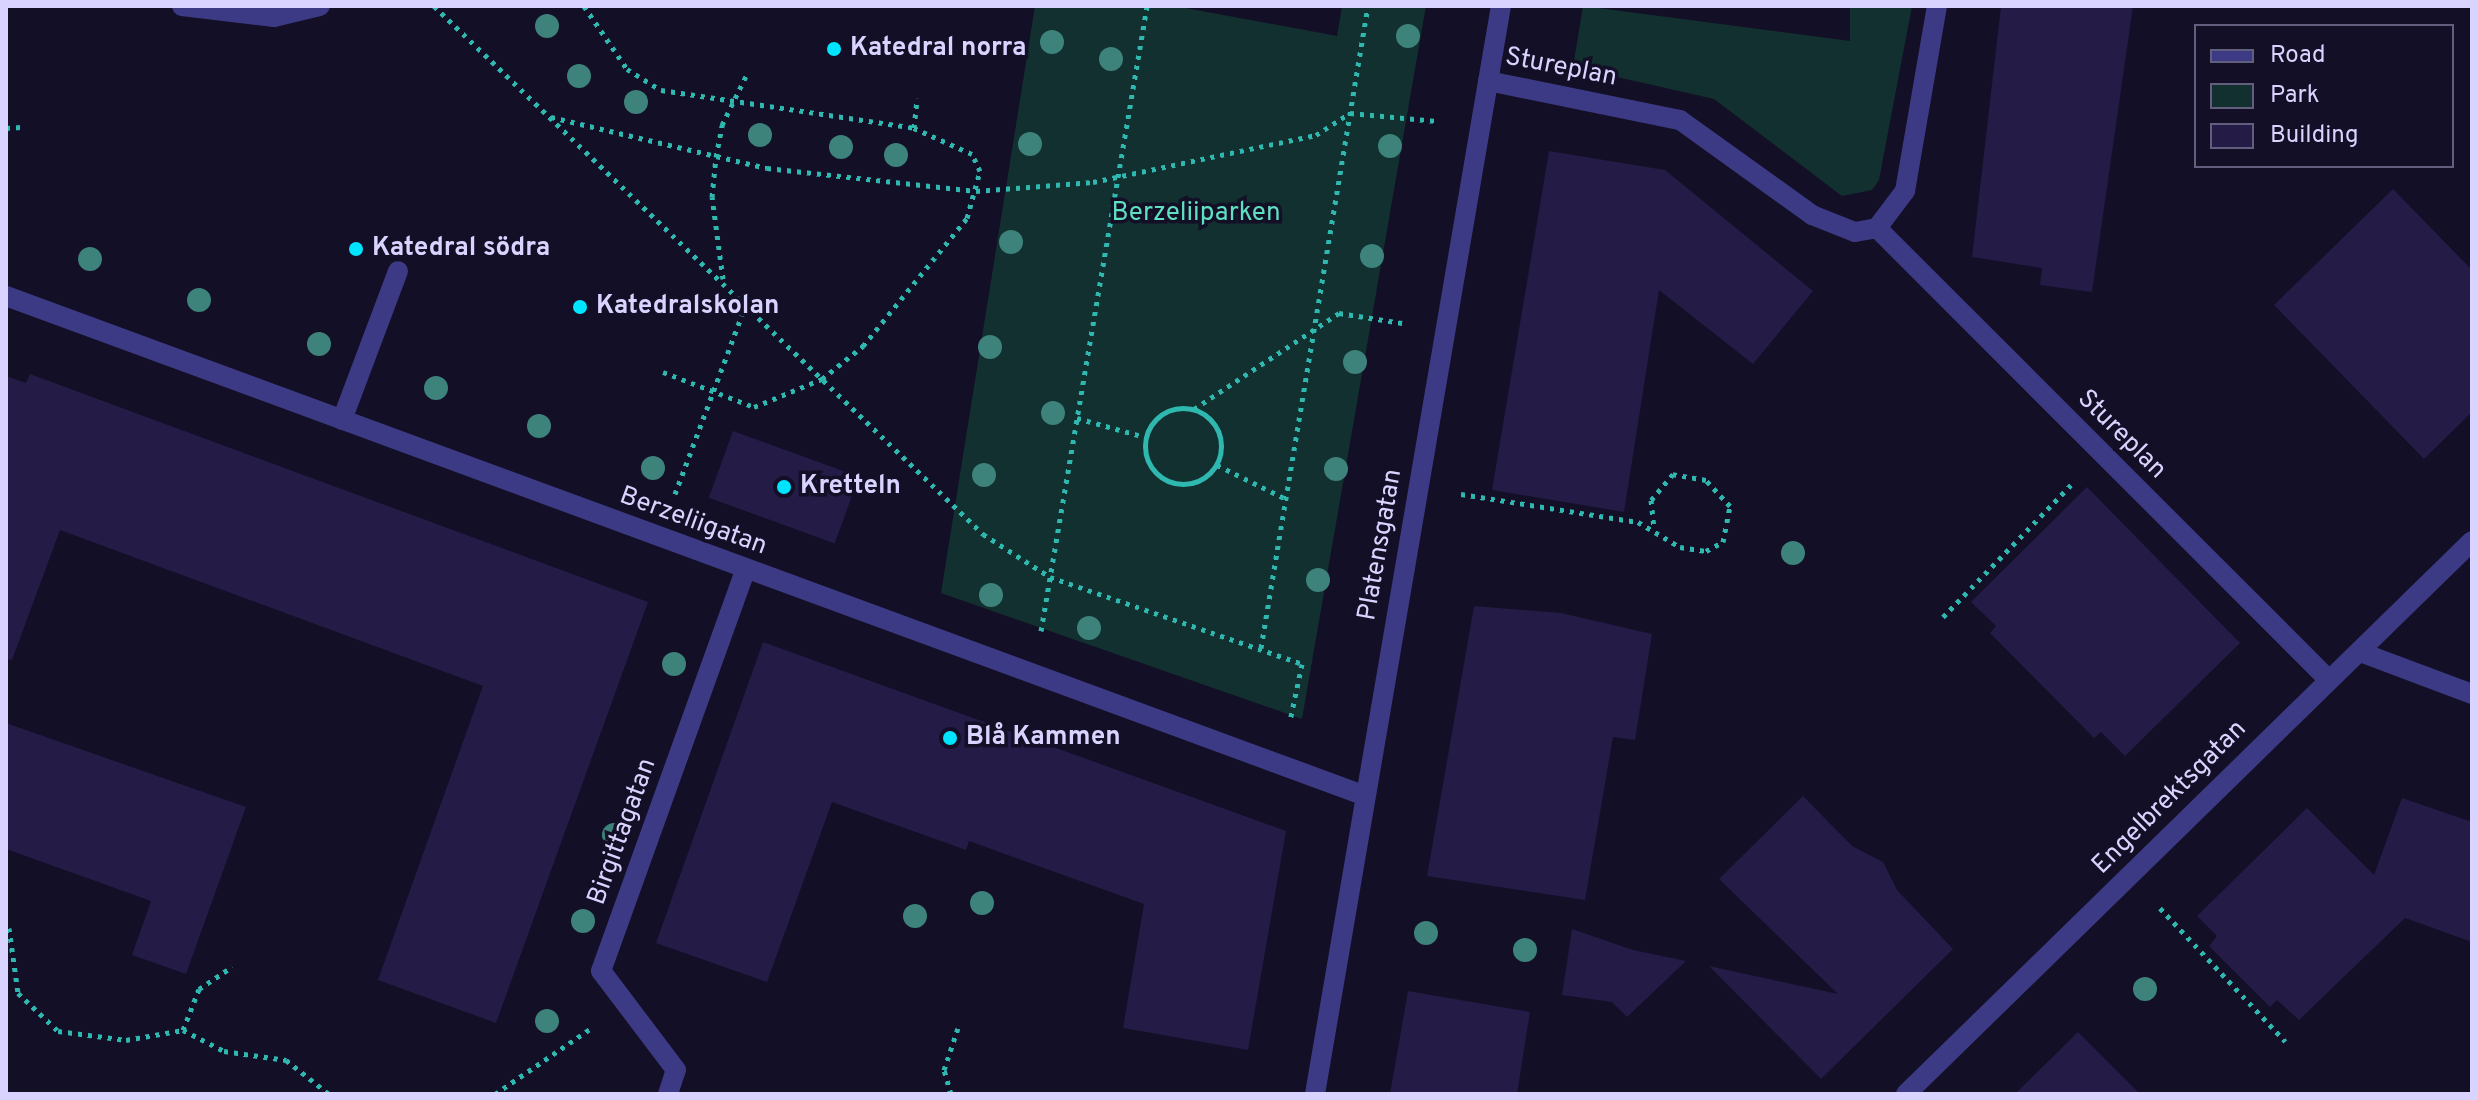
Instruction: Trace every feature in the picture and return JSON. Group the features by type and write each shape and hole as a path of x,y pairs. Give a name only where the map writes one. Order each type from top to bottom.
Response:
{"street":[{"path":"182,6 274,17 320,6"},
{"name":"Platensgatan","path":"1315,1094 1363,795 1501,6"},
{"path":"1877,228 1895,211 1911,173 1937,6"},
{"name":"Stureplan","path":"1488,81 1680,120 1812,215 1855,232 1877,228 2329,680"},
{"path":"342,420 398,271"},
{"name":"Berzeliigatan","path":"6,296 1363,795"},
{"name":"Engelbrektsgatan","path":"1906,1094 2472,541"},
{"name":"Birgittagatan","path":"668,1094 676,1070 601,971 746,569"},
{"path":"2360,652 2472,694"}],"path":[{"path":"434,6 723,280 983,534 1050,577 1302,664 1281,765"},
{"path":"584,6 603,42 642,81 738,103 914,128 972,154 980,171 967,218 863,346 822,379 754,407 663,372"},
{"path":"1034,675 1147,6"},
{"path":"1261,648 1368,6"},
{"path":"723,280 712,197 716,157 722,125 738,103 748,72"},
{"path":"914,128 917,98"},
{"path":"550,116 716,157 976,191 1119,175 1316,135 1350,113 1479,126"},
{"path":"6,128 21,127"},
{"path":"659,537 746,304"},
{"path":"1194,409 1220,431 1217,465 1202,480 1170,481 1146,459 1145,437 1173,408 1194,409 1292,348 1315,324 1339,313 1444,330"},
{"path":"1077,418 1145,437"},
{"path":"1943,617 2102,453"},
{"path":"1217,465 1286,499"},
{"path":"1417,487 1654,527 1680,547 1706,551 1723,542 1730,506 1706,480 1673,474 1651,500 1654,527"},
{"path":"2129,875 2285,1041"},
{"path":"9,928 18,993 58,1031 126,1040 183,1030 224,1051 286,1060 329,1094"},
{"path":"183,1030 199,989 232,967"},
{"path":"495,1094 626,1004"},
{"path":"951,1094 944,1070 958,1028"}],"green space":[{"name":"Berzeliiparken","path":"1035,6 1175,6 1337,36 1342,6 1426,6 1302,719 941,593"},
{"path":"1583,6 1850,41 1850,6 1912,6 1879,180 1872,190 1842,196 1714,99 1573,67"}],"building":[{"path":"2001,6 2133,6 2092,292 2040,285 2042,268 1972,257"},
{"path":"1549,151 1665,170 1813,291 1753,364 1659,290 1624,512 1492,490"},
{"path":"2393,189 2472,270 2472,412 2424,459 2274,305"},
{"path":"30,374 648,602 496,1023 378,980 483,686 60,530 12,660 6,659 6,376 26,383"},
{"name":"Kretteln","path":"733,431 859,477 835,544 709,498"},
{"path":"2087,487 2240,643 2125,756 2101,732 2094,738 1990,633 1996,626 1971,602"},
{"path":"1474,606 1561,613 1652,634 1635,740 1613,737 1585,900 1427,876"},
{"path":"763,642 1286,831 1248,1050 1123,1028 1144,904 969,841 966,850 832,802 767,982 656,943"},
{"path":"6,723 246,807 186,974 132,955 151,901 6,849"},
{"path":"1803,796 1852,846 1883,862 1897,890 1953,949 1821,1079 1709,966 1838,994 1719,879"},
{"path":"2402,798 2472,822 2472,942 2405,918 2299,1020 2277,1000 2270,1007 2209,946 2217,936 2197,916 2307,808 2374,875"},
{"path":"1572,929 1633,950 1686,961 1627,1017 1612,1002 1562,995"},
{"path":"1408,991 1530,1012 1517,1094 1390,1094"},
{"path":"2078,1032 2140,1094 2015,1094"}],"place":[{"name":"Katedral norra","path":"834,49"},
{"name":"Katedral södra","path":"356,249"},
{"name":"Katedralskolan","path":"580,307"},
{"name":"Kretteln","path":"784,487"},
{"name":"Blå Kammen","path":"950,738"}]}
